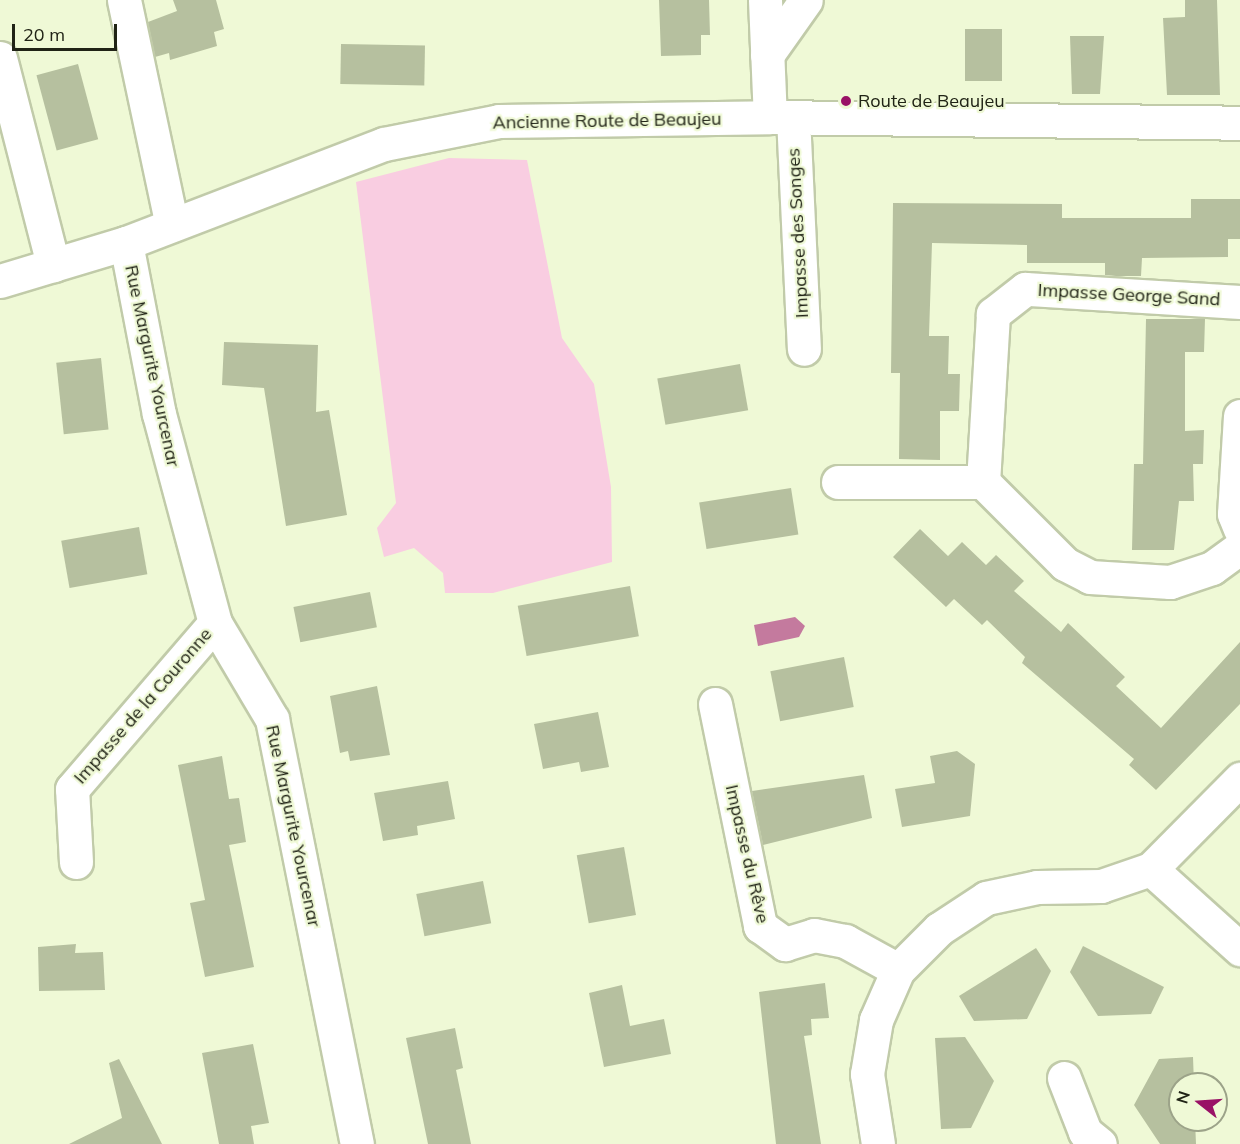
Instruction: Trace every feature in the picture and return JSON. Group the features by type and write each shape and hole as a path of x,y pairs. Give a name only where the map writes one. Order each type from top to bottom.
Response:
{"street":[{"path":"124,0 171,225"},
{"name":"Impasse des Songes","path":"765,0 767,55 781,117 804,349"},
{"path":"767,55 806,0"},
{"path":"0,58 53,265"},
{"name":"Ancienne Route de Beaujeu","path":"0,281 126,243 384,144 499,121 781,117 1240,123"},
{"name":"Rue Margurite Yourcenar","path":"126,243 159,414 215,623 272,719 357,1144"},
{"name":"Impasse George Sand","path":"983,482 993,314 1025,290 1240,302"},
{"path":"1240,416 1234,514 1240,529"},
{"path":"838,482 983,482 1065,564 1090,577 1170,582 1212,568 1240,548"},
{"name":"Impasse de la Couronne","path":"76,862 72,789 215,623"},
{"name":"Impasse du Rêve","path":"715,704 760,926 785,944 814,935 845,941 898,970"},
{"path":"878,1144 867,1074 876,1020 898,970 939,929 986,898 1037,887 1101,886 1151,869 1240,779"},
{"path":"1151,869 1240,949"},
{"path":"1064,1078 1085,1132 1100,1144"}],"shaded area":[{"path":"449,158 527,160 562,338 594,384 611,487 612,562 493,593 445,593 443,573 414,548 384,557 377,528 396,503 356,182"},
{"path":"795,617 805,626 799,637 758,646 754,625"}],"building":[{"path":"173,0 216,0 224,29 214,32 217,46 170,60 169,53 155,57 148,22 177,11"},
{"path":"659,0 709,0 710,35 701,35 701,55 661,56"},
{"path":"1185,0 1217,0 1220,95 1167,95 1163,18 1185,17"},
{"path":"965,29 1002,29 1002,81 965,81"},
{"path":"1070,36 1104,36 1100,94 1072,94"},
{"path":"341,44 425,45 424,85 340,84"},
{"path":"78,64 98,139 57,150 36,75"},
{"path":"1191,199 1240,199 1240,239 1228,239 1228,257 1142,258 1141,276 1116,276 1105,275 1105,263 1027,263 1027,245 932,243 929,336 949,336 948,374 960,374 959,411 940,411 940,460 899,459 900,373 891,373 893,203 1062,204 1062,218 1191,218"},
{"path":"1146,319 1205,319 1204,352 1185,352 1185,431 1204,430 1203,464 1193,464 1194,501 1179,501 1174,550 1132,550 1134,464 1143,464"},
{"path":"224,342 318,345 316,412 329,410 347,515 286,526 264,388 222,385"},
{"path":"101,358 109,430 64,434 56,363"},
{"path":"740,364 748,410 665,425 657,379"},
{"path":"791,488 798,534 706,549 699,503"},
{"path":"139,527 147,574 70,588 61,541"},
{"path":"920,529 948,556 962,542 986,565 996,555 1024,581 1014,591 1061,632 1068,623 1125,677 1116,686 1161,728 1240,642 1240,704 1156,790 1129,765 1134,759 1022,663 1025,657 987,620 982,625 954,599 946,607 893,557"},
{"path":"630,586 639,636 527,656 518,606"},
{"path":"370,592 377,627 300,642 293,607"},
{"path":"844,657 854,707 780,721 770,671"},
{"path":"377,686 390,755 350,761 348,751 340,753 330,696"},
{"path":"598,712 609,767 581,772 579,762 543,769 534,724"},
{"path":"957,751 975,764 970,816 902,827 895,789 935,783 930,756"},
{"path":"222,756 229,799 239,798 246,842 229,845 254,967 205,977 190,903 205,900 178,765"},
{"path":"864,775 872,818 763,845 752,791"},
{"path":"448,781 455,819 417,826 418,835 383,841 374,793"},
{"path":"624,847 636,915 589,923 577,855"},
{"path":"483,881 491,923 424,936 416,894"},
{"path":"76,944 75,953 103,952 105,990 39,991 38,947"},
{"path":"1083,946 1164,987 1151,1014 1098,1016 1070,972"},
{"path":"1036,948 1051,971 1027,1019 974,1021 959,996"},
{"path":"825,983 829,1018 811,1019 812,1035 804,1036 821,1144 776,1144 759,992"},
{"path":"622,985 630,1026 664,1019 671,1054 604,1067 589,993"},
{"path":"455,1028 463,1068 456,1070 471,1144 428,1144 406,1038"},
{"path":"965,1037 994,1081 971,1128 941,1129 935,1038"},
{"path":"253,1044 269,1123 251,1126 254,1144 219,1144 202,1053"},
{"path":"1193,1057 1194,1072 1168,1072 1168,1132 1196,1132 1196,1144 1160,1144 1134,1105 1159,1059"},
{"path":"119,1059 162,1144 69,1144 122,1118 109,1063"}],"place":[{"name":"Route de Beaujeu","path":"846,101"}]}
